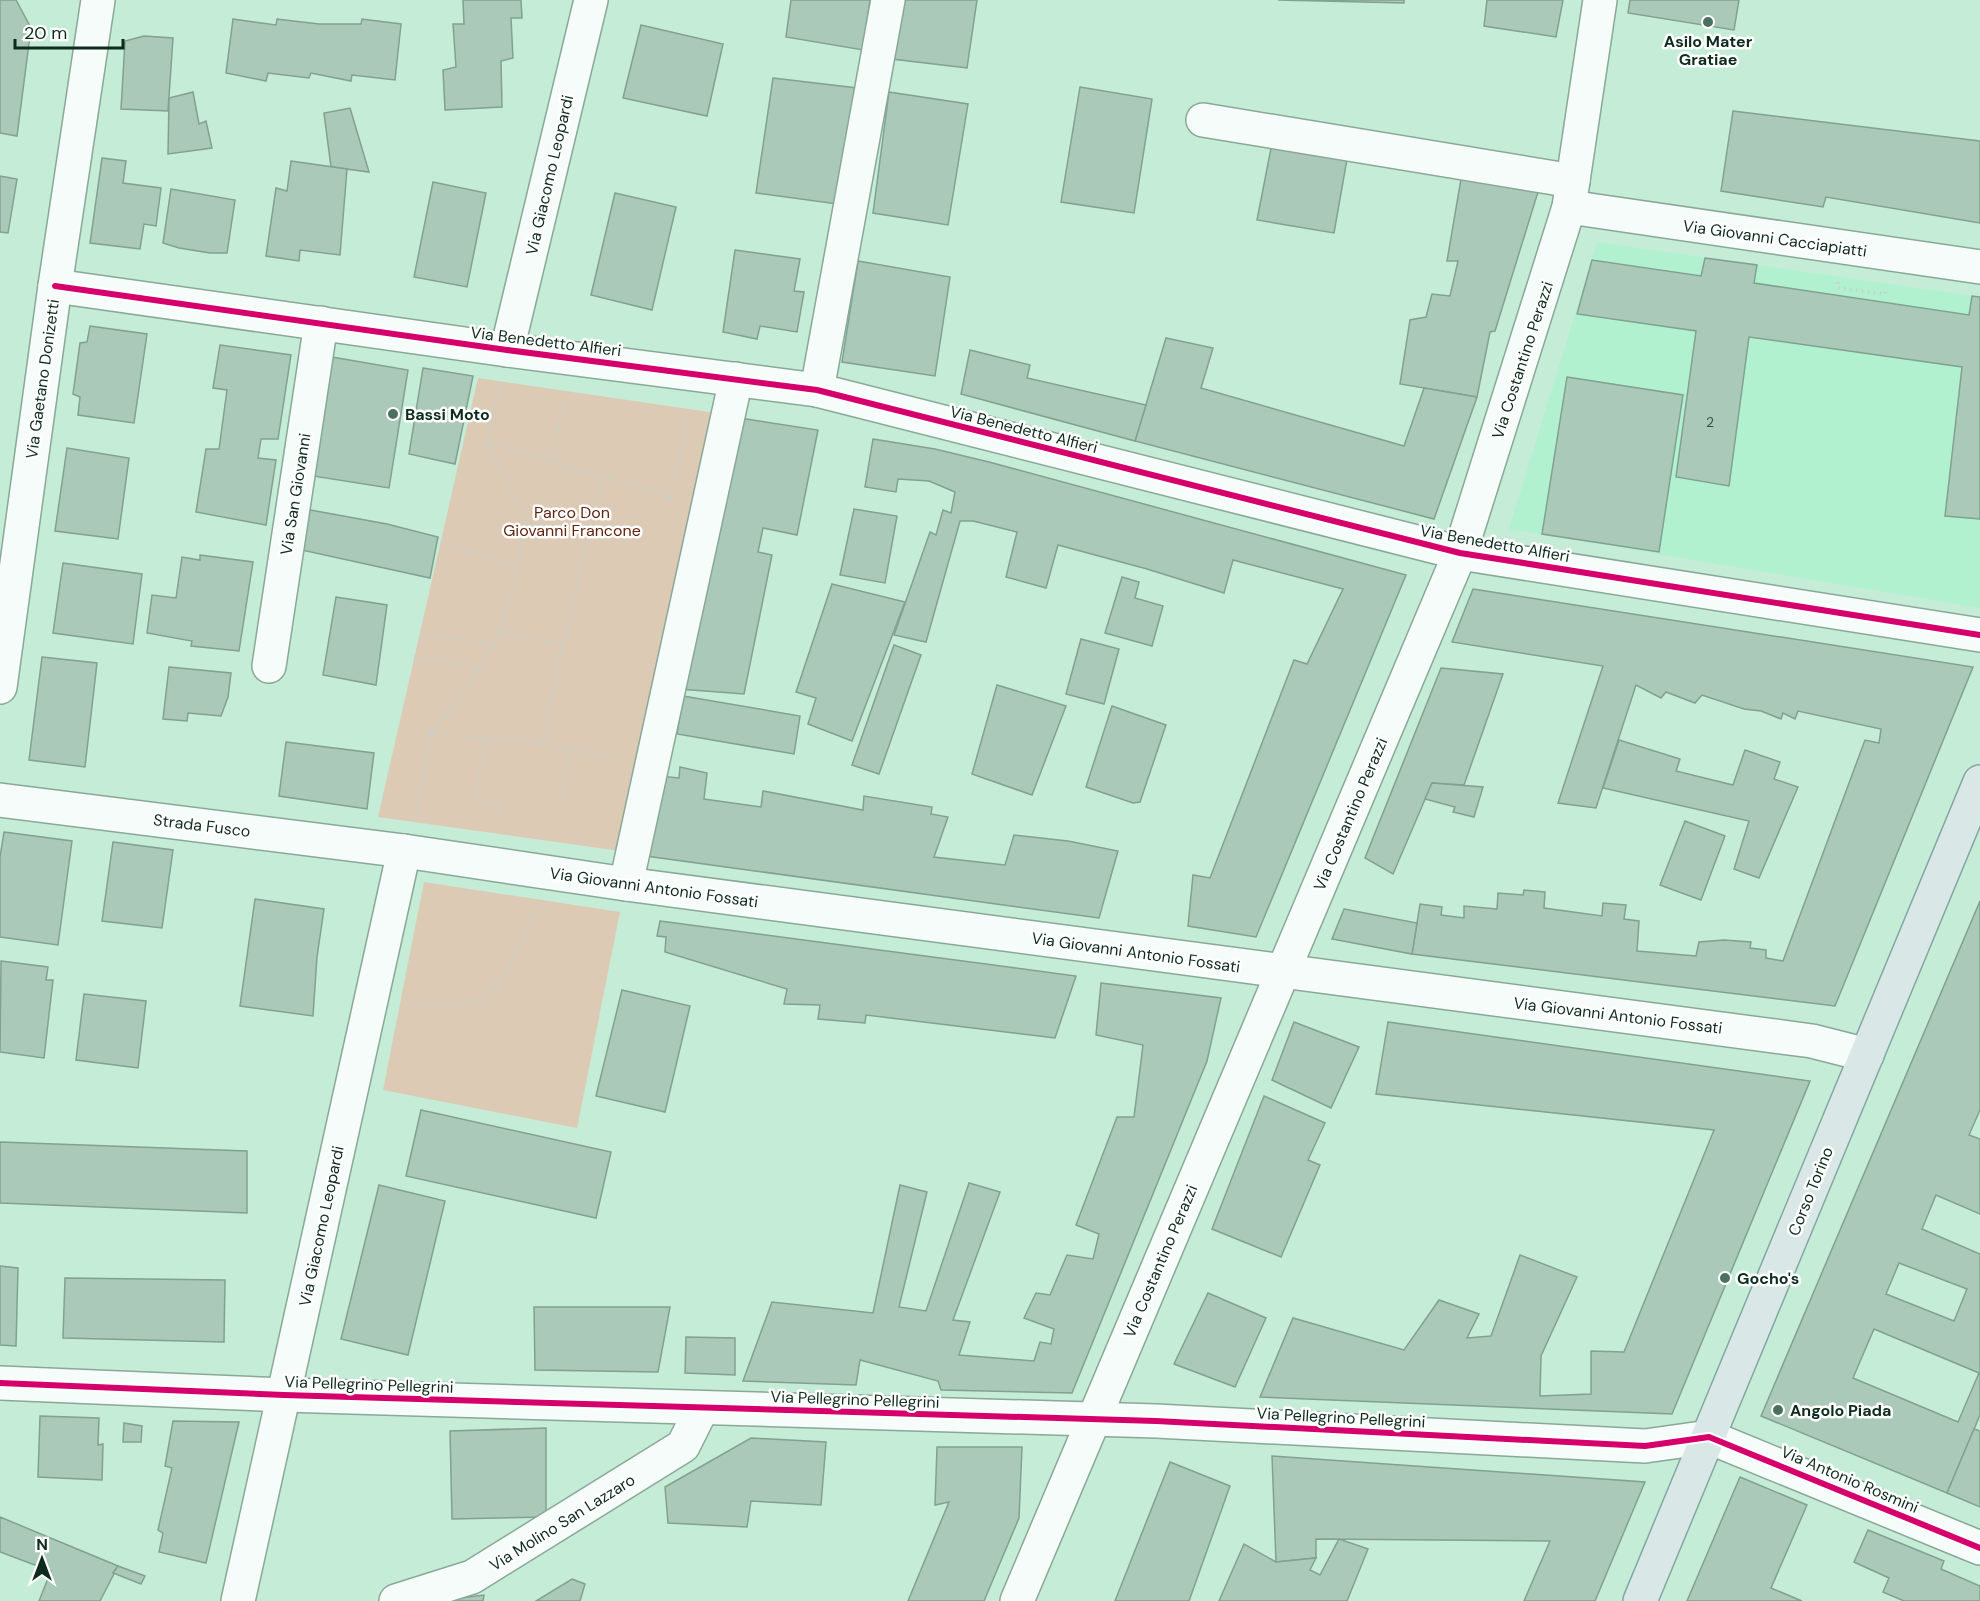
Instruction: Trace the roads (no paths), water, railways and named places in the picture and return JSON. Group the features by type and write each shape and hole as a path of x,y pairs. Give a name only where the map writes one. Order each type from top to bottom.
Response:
{"main road":[{"name":"Corso Torino","path":"1640,1601 1867,1055 1971,831 1980,782"}],"street":[{"name":"Via Gaetano Donizetti","path":"0,687 55,286 98,0"},
{"name":"Via Giacomo Leopardi","path":"507,350 591,0"},
{"path":"817,390 888,0"},
{"name":"Via Costantino Perazzi","path":"1017,1601 1460,553 1571,194 1599,0"},
{"name":"Via Giovanni Cacciapiatti","path":"1203,120 1571,194 1980,267"},
{"name":"Via Benedetto Alfieri","path":"55,286 507,350 817,390 1460,553 1980,635"},
{"name":"Via San Giovanni","path":"269,666 321,323"},
{"path":"626,884 736,379"},
{"name":"Strada Fusco","path":"0,800 410,836"},
{"name":"Via Giacomo Leopardi","path":"238,1601 410,836"},
{"name":"Via Giovanni Antonio Fossati","path":"410,836 626,884 1812,1041 1867,1055"},
{"name":"Via Pellegrino Pellegrini","path":"0,1383 284,1395 1093,1419 1646,1446 1708,1437"},
{"name":"Via Molino San Lazzaro","path":"396,1601 472,1577 684,1446 702,1408"},
{"name":"Via Antonio Rosmini","path":"1708,1437 1980,1548"}],"place":[{"name":"Asilo Mater Gratiae","path":"1708,22"},
{"name":"Bassi Moto","path":"393,414"},
{"name":"Gocho's","path":"1725,1278"},
{"name":"Angolo Piada","path":"1778,1410"}],"park label":[{"name":"Parco Don Giovanni Francone","path":"572,521"}]}
